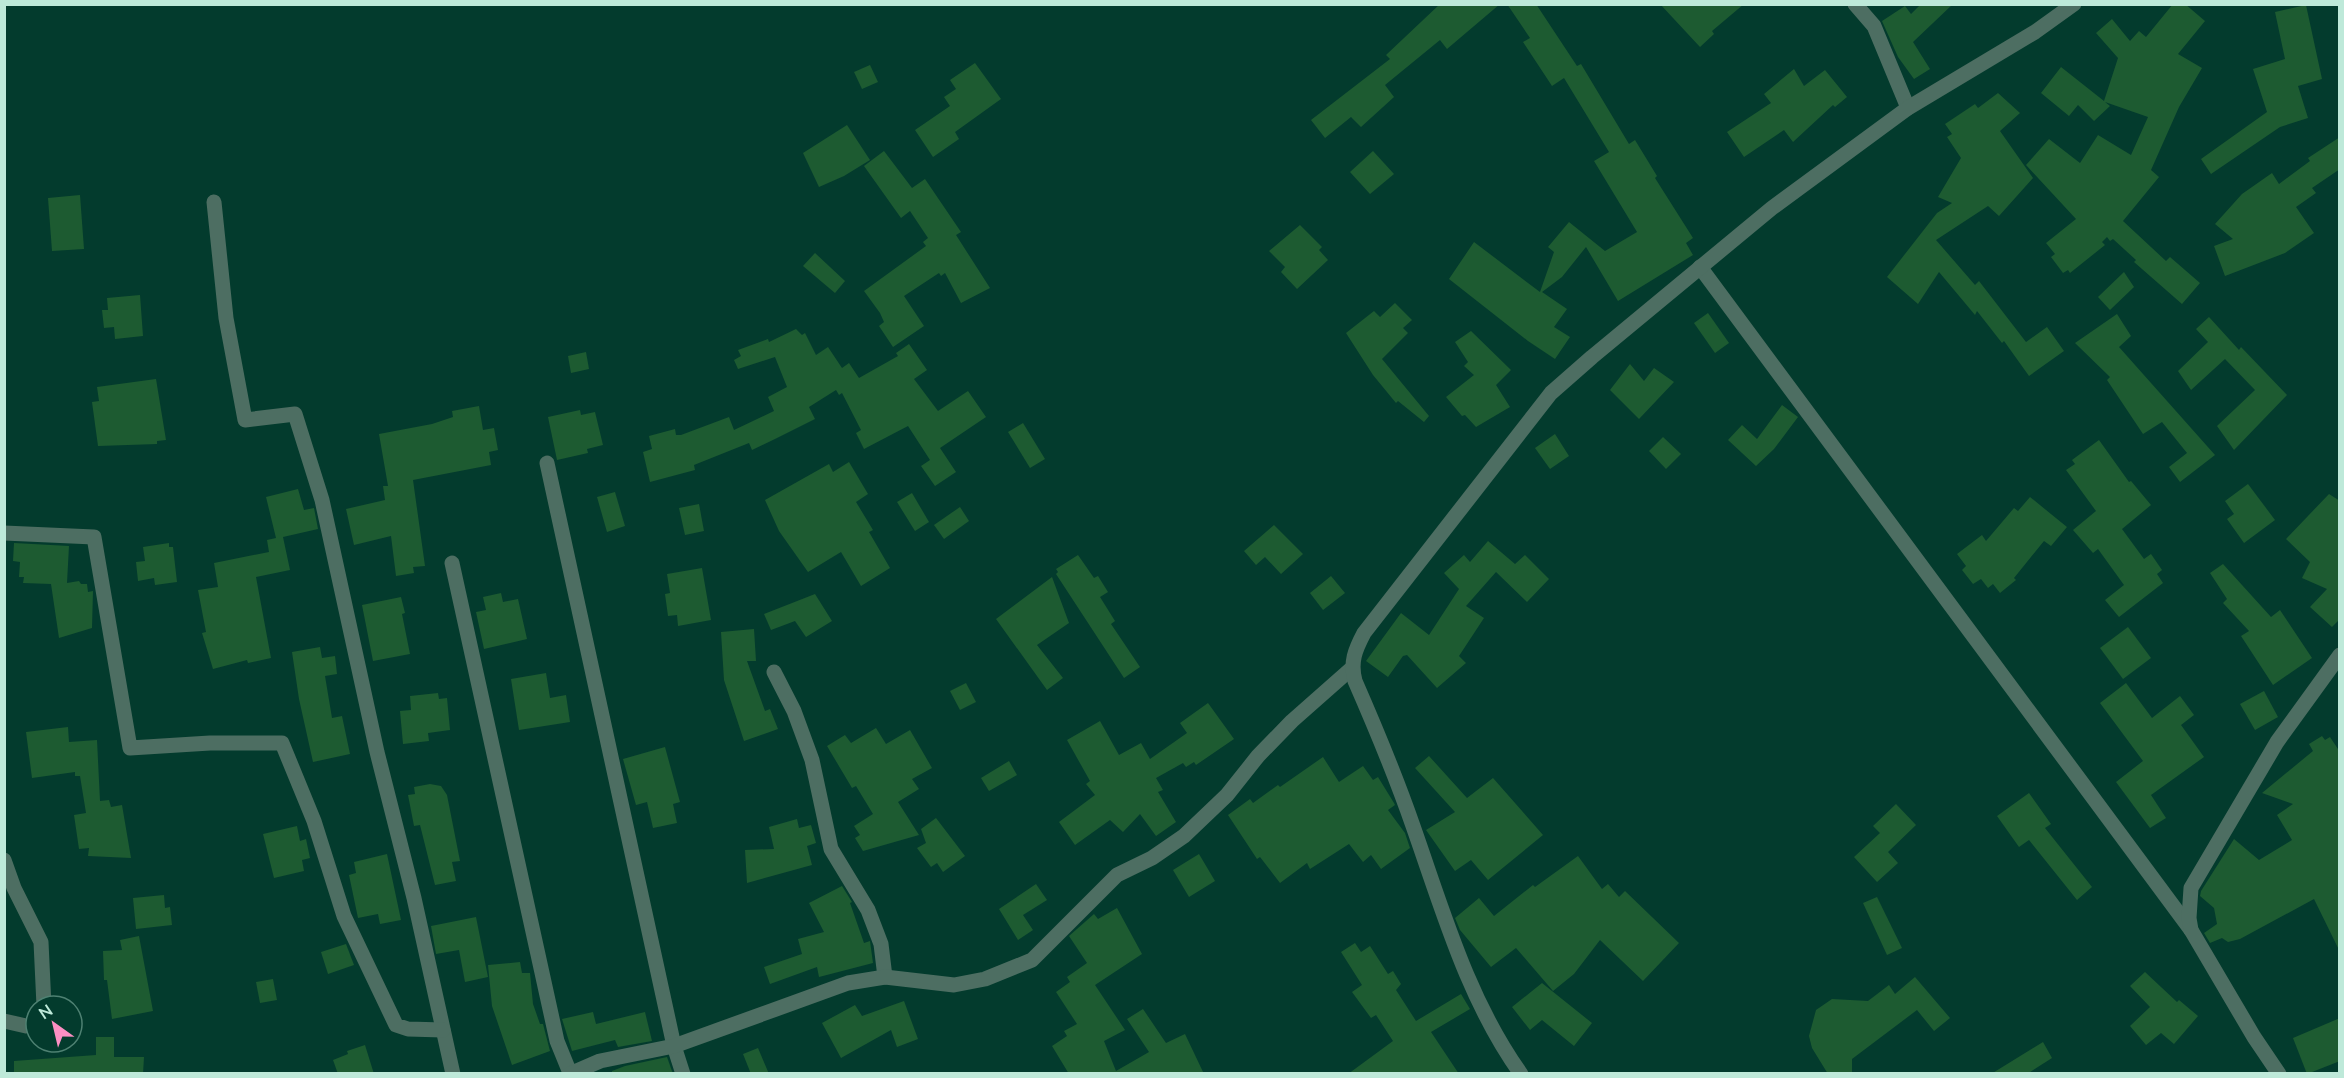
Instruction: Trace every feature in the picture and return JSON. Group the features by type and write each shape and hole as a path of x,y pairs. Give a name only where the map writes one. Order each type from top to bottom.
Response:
{"street":[{"path":"1855,4 1874,26 1908,108"},
{"path":"1521,1074 1502,1046 1461,964 1398,782 1352,668 1355,651 1365,633 1551,393 1636,318 1772,208 1908,108 2035,32 2074,4"},
{"path":"214,202 226,318 244,420 295,414 322,500 453,1074"},
{"path":"1700,267 2191,930 2279,1074"},
{"path":"547,463 674,1046 683,1074"},
{"path":"4,533 94,537 130,748 210,743 282,743 314,821 344,916 396,1025 408,1029 443,1030"},
{"path":"452,563 557,1041 570,1073 600,1061 674,1046 848,983 885,977 954,985 985,979 1032,960 1118,874 1152,858 1184,836 1227,795 1258,756 1292,721 1352,668"},
{"path":"2191,930 2189,918 2191,888 2277,742 2340,655"},
{"path":"774,672 794,711 812,760 831,849 868,910 881,944 885,977"},
{"path":"4,860 14,888 41,942 43,994"},
{"path":"4,1022 24,1026"}],"building":[{"path":"1440,4 1500,4 1447,49 1440,40 1385,85 1394,97 1361,127 1351,117 1325,138 1311,120 1390,59 1386,55"},
{"path":"1507,4 1536,4 1577,66 1581,64 1629,144 1635,140 1657,176 1655,178 1693,238 1686,243 1693,255 1618,301 1586,247 1562,277 1542,292 1567,309 1554,327 1570,337 1555,359 1528,341 1449,279 1474,242 1540,292 1554,252 1548,247 1569,222 1605,251 1637,232 1594,161 1609,152 1564,78 1552,86 1523,42 1530,38"},
{"path":"1660,4 1744,4 1712,31 1714,34 1700,47"},
{"path":"1921,4 1953,4 1913,42 1930,69 1914,79 1898,57 1882,21 1905,6 1911,14"},
{"path":"2173,4 2185,4 2205,21 2178,54 2202,68 2179,107 2151,170 2159,177 2123,221 2166,261 2170,257 2200,283 2182,304 2134,262 2136,260 2113,239 2110,241 2107,237 2102,242 2105,245 2070,273 2068,270 2063,273 2051,257 2055,254 2046,243 2076,219 2026,165 2049,139 2080,163 2098,135 2131,155 2148,117 2105,102 2110,106 2094,121 2078,105 2069,116 2041,93 2061,67 2104,101 2118,58 2096,33 2112,19 2130,41 2139,31 2146,37"},
{"path":"2306,5 2322,79 2298,86 2308,118 2280,127 2211,174 2201,159 2267,112 2253,69 2285,59 2275,12"},
{"path":"975,63 1001,99 955,132 959,139 933,157 915,130 950,106 944,97 956,89 950,80"},
{"path":"870,65 878,82 862,89 854,72"},
{"path":"1794,69 1804,86 1825,70 1847,97 1835,107 1833,105 1793,142 1784,130 1744,157 1727,132 1771,103 1764,94"},
{"path":"1998,93 2020,113 2000,131 2033,178 1999,216 1988,206 1936,240 1975,285 1979,281 2026,342 2047,327 2064,351 2029,376 2004,341 2002,343 1977,311 1975,315 1939,272 1918,304 1887,277 1937,213 1952,203 1938,197 1961,158 1947,137 1952,134 1945,124 1975,104 1978,108"},
{"path":"847,125 870,160 844,176 819,187 803,153"},
{"path":"2340,137 2340,169 2312,188 2316,193 2296,207 2314,233 2285,253 2225,276 2214,246 2233,239 2215,224 2242,194 2272,173 2279,184 2310,161 2308,158"},
{"path":"884,151 912,188 925,179 961,232 956,235 990,288 961,303 945,273 941,276 939,273 904,296 924,326 893,347 879,326 884,322 880,313 864,291 926,246 923,242 928,238 910,211 901,218 864,166"},
{"path":"1373,151 1394,174 1370,194 1350,172"},
{"path":"80,195 84,249 52,251 48,198"},
{"path":"1300,225 1322,247 1319,250 1328,260 1297,289 1281,272 1285,267 1269,251"},
{"path":"815,253 845,281 835,293 803,266"},
{"path":"2124,272 2134,287 2110,310 2098,297"},
{"path":"140,295 143,336 115,339 114,327 104,328 102,310 108,310 107,298"},
{"path":"1395,303 1412,320 1403,328 1408,333 1382,359 1429,416 1424,422 1398,401 1396,403 1373,375 1346,333 1374,311 1380,317"},
{"path":"1708,313 1729,343 1715,353 1694,323"},
{"path":"2117,314 2131,336 2119,347 2215,455 2180,482 2169,467 2187,453 2162,422 2143,434 2107,380 2110,377 2075,343"},
{"path":"2209,317 2239,350 2241,347 2287,395 2234,450 2217,426 2255,390 2225,359 2191,390 2178,371 2208,342 2196,329"},
{"path":"796,329 802,335 805,333 816,355 828,347 842,368 849,363 859,378 898,356 896,353 909,344 927,370 914,379 938,411 968,391 986,417 940,448 956,472 935,486 921,466 930,460 908,426 864,449 856,433 861,430 842,393 839,395 836,390 809,407 815,419 775,439 752,450 749,443 694,465 695,470 650,482 643,452 652,449 649,436 675,429 676,435 681,435 729,417 734,430 774,411 768,397 787,387 775,357 738,369 734,360 741,356 738,350 768,339 769,342"},
{"path":"1471,331 1511,370 1496,385 1510,407 1476,427 1465,415 1462,416 1446,397 1474,375 1464,366 1468,362 1455,342"},
{"path":"586,352 589,369 571,373 568,356"},
{"path":"1630,364 1644,381 1654,368 1674,382 1639,419 1610,390"},
{"path":"156,379 166,440 157,441 157,444 98,446 92,402 99,401 97,387"},
{"path":"1782,405 1798,417 1774,449 1756,466 1728,440 1742,425 1757,439"},
{"path":"479,406 483,430 494,428 498,450 489,452 491,465 413,480 425,566 413,567 414,573 396,576 391,536 354,545 346,509 385,500 383,486 388,486 379,434 432,424 453,417 452,411"},
{"path":"580,410 581,415 595,412 603,445 587,449 588,453 557,460 548,417"},
{"path":"1023,423 1045,459 1030,468 1008,432"},
{"path":"1555,434 1569,456 1550,469 1535,448"},
{"path":"1663,437 1681,454 1666,469 1649,451"},
{"path":"2099,440 2129,482 2131,481 2151,505 2122,529 2144,559 2151,554 2162,570 2157,574 2163,583 2119,617 2105,600 2124,585 2098,549 2093,553 2073,530 2096,511 2066,470 2075,464 2072,460"},
{"path":"849,462 868,494 856,502 873,530 869,532 890,568 861,586 841,552 808,572 779,531 765,500 829,464 833,472"},
{"path":"2248,484 2275,520 2244,543 2227,519 2234,514 2225,501"},
{"path":"298,489 304,510 314,508 318,529 283,537 290,570 256,577 271,658 248,663 247,660 213,669 202,633 206,632 198,590 218,587 214,563 269,552 267,540 276,538 266,497"},
{"path":"615,492 625,526 607,532 597,497"},
{"path":"912,493 929,522 915,531 897,502"},
{"path":"2329,494 2340,501 2340,619 2332,627 2310,607 2327,589 2302,578 2310,562 2286,539"},
{"path":"2030,497 2067,527 2051,546 2044,541 2014,578 2016,580 2000,593 1993,584 1988,588 1981,579 1973,584 1962,570 1966,566 1957,554 1982,535 1986,541 2014,508 2018,511"},
{"path":"699,504 704,531 685,535 679,508"},
{"path":"960,507 969,521 944,539 934,525"},
{"path":"1274,525 1303,554 1281,574 1265,557 1256,565 1244,551"},
{"path":"1488,541 1515,564 1525,555 1549,579 1527,602 1496,572 1466,606 1484,618 1459,656 1466,663 1437,688 1407,655 1403,656 1388,677 1366,661 1401,613 1429,635 1459,589 1444,573 1464,555 1470,562"},
{"path":"14,543 69,546 67,583 79,581 81,584 87,584 88,592 93,591 92,628 59,638 51,584 23,583 24,577 19,577 20,562 13,561"},
{"path":"169,543 169,547 173,547 177,582 155,585 154,578 138,581 136,562 145,561 143,547"},
{"path":"1078,555 1094,578 1098,576 1108,592 1100,597 1115,621 1111,624 1140,667 1124,678 1056,574 1058,572 1056,569"},
{"path":"2223,564 2271,617 2280,610 2312,658 2273,685 2241,636 2249,631 2223,603 2227,599 2210,573"},
{"path":"702,568 711,620 678,626 677,615 668,616 665,594 670,593 667,574"},
{"path":"1331,576 1345,593 1323,610 1310,593"},
{"path":"1052,577 1069,623 1037,645 1063,678 1047,690 996,619"},
{"path":"501,593 503,602 518,599 527,639 484,649 476,612 486,610 483,597"},
{"path":"815,594 832,621 806,637 795,621 771,630 764,614"},
{"path":"401,597 410,654 373,661 362,605"},
{"path":"2128,627 2151,658 2123,679 2100,648"},
{"path":"754,629 756,661 747,661 765,711 770,709 778,729 744,741 724,680 721,632"},
{"path":"320,647 322,658 335,656 337,674 325,676 332,718 342,716 350,754 313,762 299,699 292,652"},
{"path":"546,673 550,698 566,695 570,722 519,730 511,679"},
{"path":"966,683 976,702 960,710 950,691"},
{"path":"2126,683 2152,718 2180,696 2194,715 2181,725 2204,757 2151,795 2166,818 2150,828 2116,782 2143,761 2100,703"},
{"path":"2264,691 2278,717 2255,730 2240,704"},
{"path":"438,693 439,699 447,698 450,730 428,733 429,741 403,744 400,711 411,710 410,696"},
{"path":"1208,703 1234,739 1196,765 1194,762 1186,767 1183,763 1156,778 1163,790 1158,792 1176,822 1156,836 1140,814 1123,832 1110,820 1075,845 1059,822 1095,795 1086,784 1090,781 1067,740 1100,721 1119,755 1141,743 1150,759 1187,733 1180,723"},
{"path":"68,727 69,742 97,740 100,801 109,800 111,807 122,805 131,858 88,856 89,848 79,849 74,815 86,813 80,776 75,776 75,772 32,778 26,732"},
{"path":"876,728 886,744 910,730 932,768 912,779 919,789 898,802 919,835 863,851 855,838 860,835 854,826 873,814 856,786 852,788 827,746 845,735 851,743"},
{"path":"2322,736 2325,740 2330,737 2340,752 2340,952 2314,899 2240,939 2228,942 2222,938 2210,943 2204,933 2217,924 2214,908 2200,896 2201,891 2234,839 2259,860 2292,840 2277,815 2293,804 2262,793 2313,751 2309,744"},
{"path":"665,747 680,802 673,804 677,823 653,828 647,802 636,805 623,759"},
{"path":"1429,756 1467,798 1493,778 1543,835 1488,880 1471,860 1455,871 1426,830 1455,812 1415,768"},
{"path":"1323,757 1339,782 1363,766 1373,780 1378,777 1395,805 1388,810 1405,833 1410,848 1381,869 1371,855 1363,862 1349,844 1310,869 1307,863 1280,883 1260,857 1257,859 1228,815 1250,799 1253,803 1278,785 1280,787"},
{"path":"1009,761 1017,775 989,791 981,778"},
{"path":"430,784 441,786 447,795 460,861 452,862 456,881 435,885 420,825 414,826 408,795 415,794 414,787"},
{"path":"2029,793 2051,824 2045,828 2092,887 2077,900 2029,840 2019,847 1997,816"},
{"path":"1896,804 1916,825 1888,852 1898,863 1877,882 1854,857 1880,833 1873,826"},
{"path":"936,818 965,856 943,872 937,863 931,867 917,848 926,843 921,829"},
{"path":"797,819 799,828 811,825 816,843 807,846 812,865 747,883 745,850 774,849 769,827"},
{"path":"297,826 300,841 306,839 310,858 302,860 304,871 274,878 263,834"},
{"path":"387,854 401,920 380,924 378,914 358,918 349,875 356,873 354,862"},
{"path":"1199,854 1215,881 1189,897 1173,870"},
{"path":"1578,856 1602,889 1608,884 1619,897 1625,891 1679,943 1643,981 1600,940 1574,974 1553,991 1516,948 1491,967 1460,930 1455,918 1479,898 1494,916 1533,885 1535,887"},
{"path":"1036,884 1047,900 1023,915 1033,930 1018,940 999,909"},
{"path":"842,886 852,902 850,903 864,943 870,941 873,963 819,977 817,967 770,984 764,967 802,954 798,939 824,932 809,903"},
{"path":"164,895 165,908 170,907 172,925 136,929 133,898"},
{"path":"1877,897 1902,948 1887,955 1863,903"},
{"path":"1117,908 1142,954 1095,985 1125,1030 1104,1041 1116,1071 1149,1052 1127,1019 1143,1009 1166,1043 1185,1034 1204,1074 1069,1074 1052,1046 1067,1036 1064,1031 1077,1024 1056,992 1070,982 1067,977 1087,963 1069,936 1094,914 1098,919"},
{"path":"476,917 488,977 465,982 459,950 436,954 431,926"},
{"path":"139,936 153,1011 112,1019 107,980 104,980 103,951 122,950 120,940"},
{"path":"1355,943 1361,952 1370,946 1388,974 1393,971 1401,984 1396,990 1416,1021 1461,994 1470,1009 1431,1032 1459,1074 1348,1074 1393,1041 1376,1015 1371,1018 1352,992 1362,985 1341,952"},
{"path":"346,944 354,965 328,974 321,952"},
{"path":"520,962 522,973 530,973 533,1004 540,1024 543,1024 550,1051 512,1065 492,1006 488,965"},
{"path":"2145,972 2177,1002 2179,1000 2198,1016 2174,1044 2161,1033 2146,1045 2130,1026 2150,1007 2130,986"},
{"path":"1915,977 1950,1018 1934,1031 1917,1010 1852,1059 1852,1074 1828,1074 1812,1048 1809,1036 1816,1010 1832,999 1868,1001 1889,985 1895,994"},
{"path":"273,979 277,1000 260,1003 256,982"},
{"path":"1542,983 1592,1023 1574,1046 1542,1020 1530,1030 1512,1007"},
{"path":"904,1001 918,1039 897,1047 891,1030 841,1058 822,1023 855,1005 862,1016"},
{"path":"593,1012 596,1024 645,1012 652,1041 618,1047 615,1040 572,1051 562,1019"},
{"path":"2340,1018 2340,1061 2307,1074 2293,1038"},
{"path":"96,1037 114,1037 114,1057 144,1057 143,1074 14,1074 14,1061 96,1055"},
{"path":"2043,1042 2052,1058 2027,1074 1991,1074"},
{"path":"365,1045 374,1074 338,1074 333,1060 348,1054 347,1051"},
{"path":"758,1048 769,1074 751,1074 743,1054"},
{"path":"667,1057 673,1074 612,1074 612,1071 625,1066"}]}
